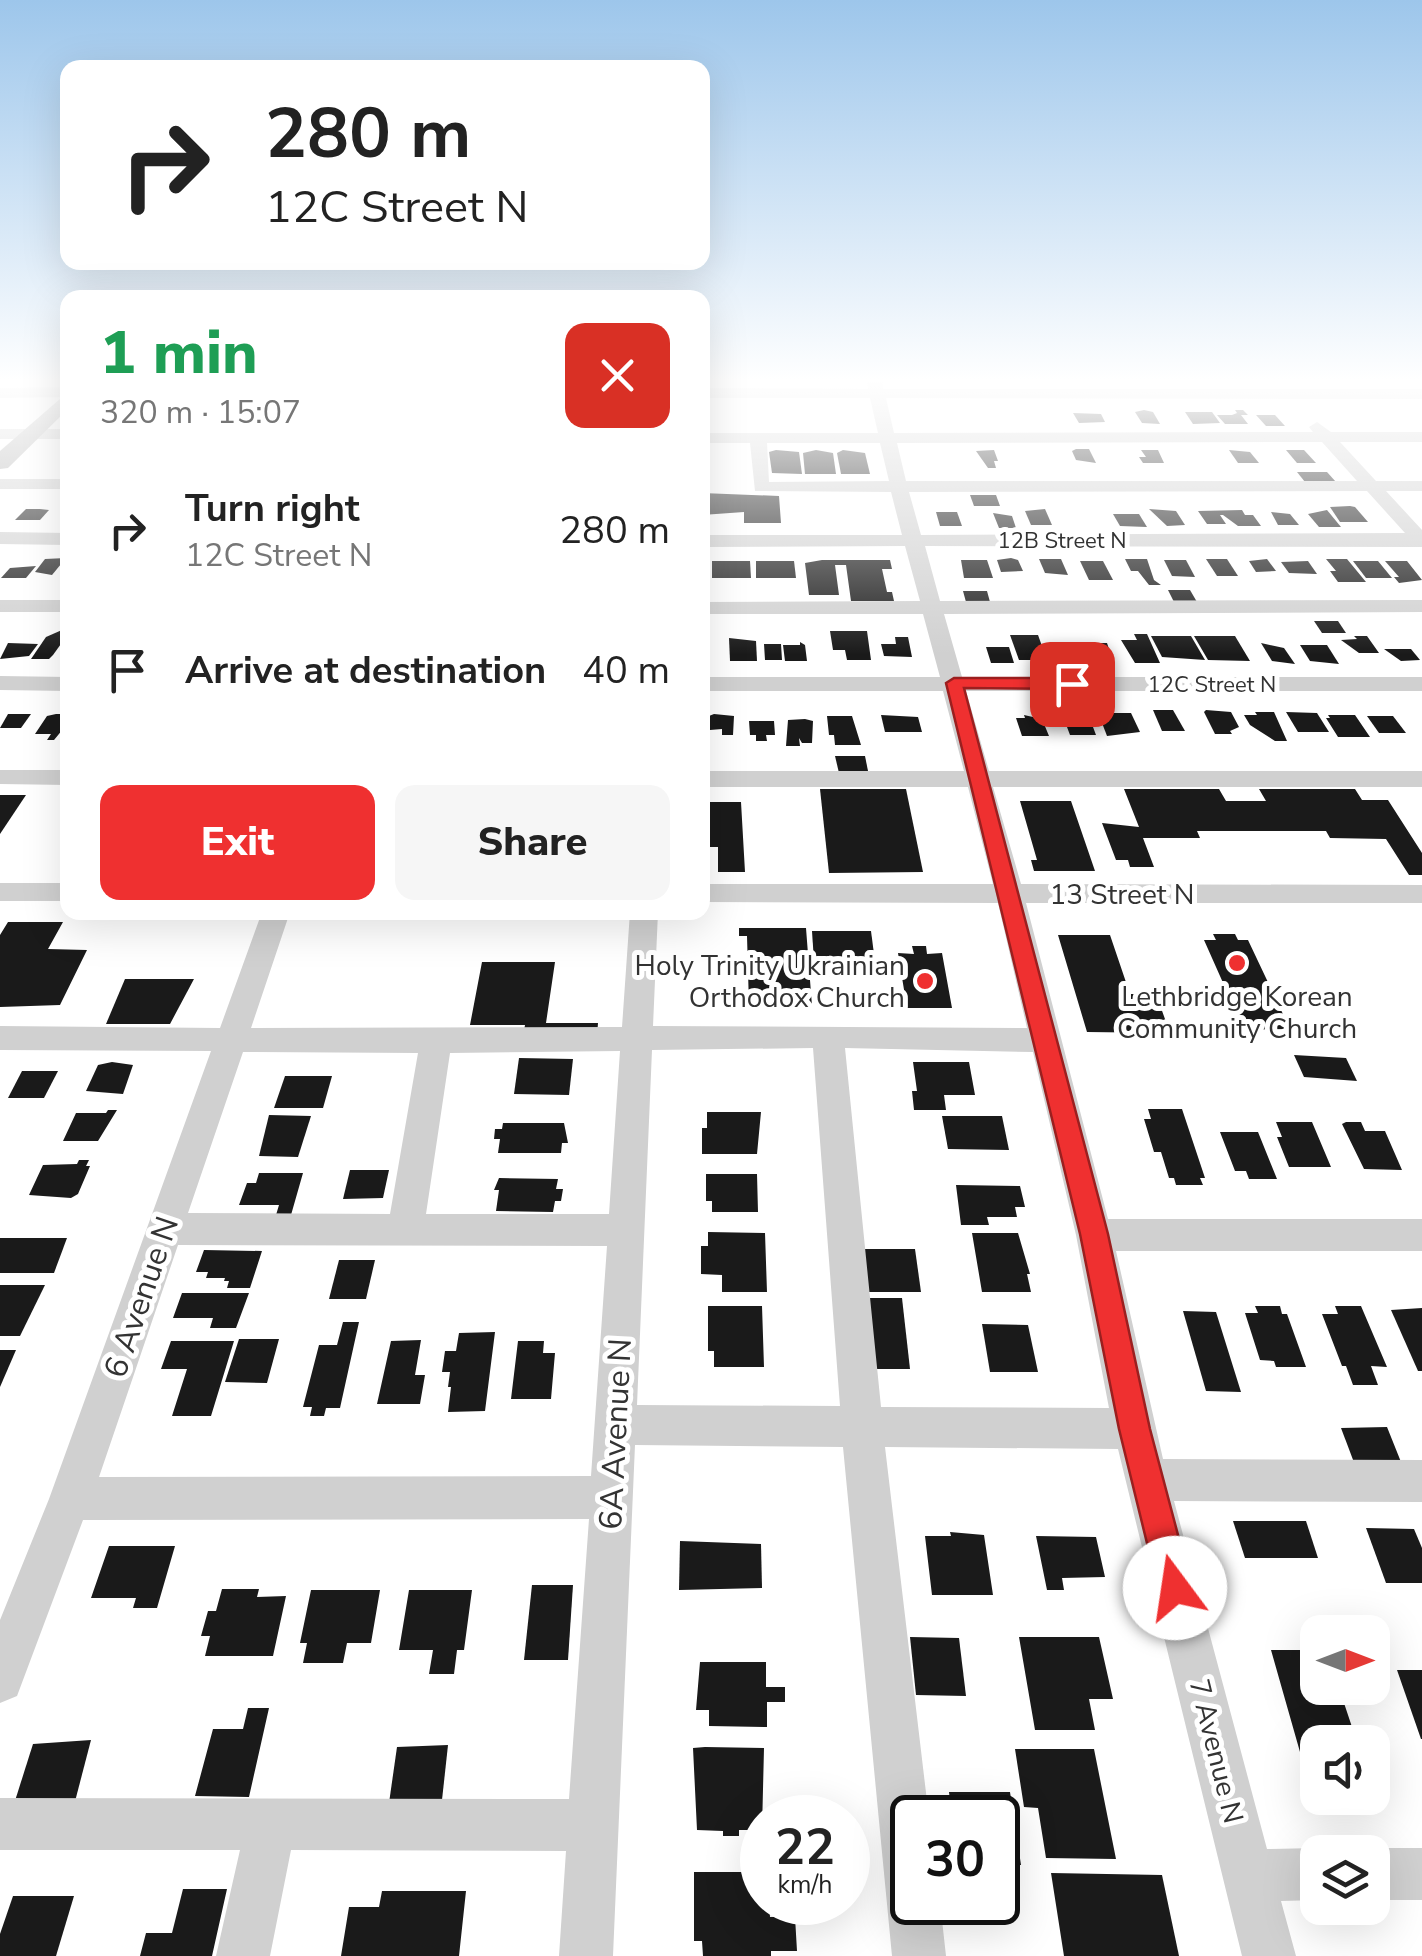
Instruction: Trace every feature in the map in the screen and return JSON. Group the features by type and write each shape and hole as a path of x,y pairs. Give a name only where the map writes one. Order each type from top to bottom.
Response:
{"street":[{"path":"760,472 761,487 1422,486"},
{"name":"7 Avenue N","path":"895,472 1010,894 1094,1234 1134,1429 1269,1956"},
{"path":"1359,472 1421,540"},
{"path":"0,484 60,484"},
{"path":"0,538 60,539"},
{"name":"12B Street N","path":"710,541 1421,540"},
{"path":"0,606 60,606"},
{"path":"710,608 1422,606"},
{"path":"0,683 60,684"},
{"name":"12C Street N","path":"710,684 1422,684"},
{"path":"0,777 60,778"},
{"path":"710,779 1422,779"},
{"path":"0,892 60,892"},
{"name":"13 Street N","path":"710,893 1422,894"},
{"name":"6 Avenue N","path":"0,1679 70,1499 273,920"},
{"name":"6A Avenue N","path":"586,1956 644,920"},
{"path":"5,1046 231,1040 828,1036 1046,1040"},
{"path":"828,1036 862,1427 902,1795"},
{"path":"405,1230 436,1041"},
{"path":"165,1229 626,1230"},
{"path":"1094,1234 1422,1235"},
{"path":"616,1425 1134,1429"},
{"path":"1148,1480 1422,1481"},
{"path":"70,1499 612,1497"},
{"path":"0,1824 593,1825"},
{"path":"243,1956 271,1824"},
{"path":"1248,1875 1300,1874"},
{"path":"1390,1874 1422,1874"},
{"path":"916,1925 919,1956"}],"building":[{"path":"1297,472 1327,472 1336,482 1305,482"},
{"path":"710,493 779,496 781,523 744,523 744,512 710,514"},
{"path":"970,495 996,495 1000,506 974,506"},
{"path":"1350,506 1368,522 1340,522 1330,507"},
{"path":"26,509 49,510 40,520 15,520"},
{"path":"1045,509 1052,525 1031,525 1025,511"},
{"path":"1149,509 1176,511 1185,525 1167,526"},
{"path":"1242,510 1245,515 1253,515 1261,526 1238,526 1223,515 1226,524 1207,524 1198,511"},
{"path":"1327,510 1341,527 1319,527 1308,514"},
{"path":"936,512 957,512 962,526 940,526"},
{"path":"1271,512 1290,514 1299,525 1278,525"},
{"path":"993,513 1012,516 1016,528 999,528"},
{"path":"1113,514 1139,514 1147,527 1120,526"},
{"path":"60,558 60,565 52,575 35,572 45,559"},
{"path":"1039,559 1061,559 1068,575 1045,573"},
{"path":"1125,559 1147,559 1154,580 1161,585 1149,585 1138,571 1131,571"},
{"path":"1206,559 1227,559 1238,576 1217,576"},
{"path":"1267,559 1276,571 1256,572 1249,561"},
{"path":"1326,559 1347,559 1366,582 1338,582 1330,571 1336,571"},
{"path":"890,560 892,569 882,569 887,592 892,592 894,601 851,601 846,565 835,565 839,595 809,595 805,563"},
{"path":"961,560 987,560 993,578 964,578"},
{"path":"997,560 1018,560 1023,571 1001,572"},
{"path":"1164,560 1186,560 1195,577 1172,576"},
{"path":"712,561 750,561 751,578 712,578"},
{"path":"756,561 794,561 796,578 756,578"},
{"path":"1080,561 1103,561 1113,580 1089,580"},
{"path":"1308,561 1317,574 1289,573 1281,562"},
{"path":"1353,561 1378,561 1392,578 1366,578"},
{"path":"1385,561 1407,561 1422,580 1399,583 1394,577 1399,577"},
{"path":"36,566 26,578 1,578 10,568"},
{"path":"1168,590 1190,590 1197,602 1174,602"},
{"path":"963,591 987,591 990,602 966,602"},
{"path":"1314,621 1338,621 1346,633 1322,633"},
{"path":"60,631 60,645 49,659 31,659 46,637"},
{"path":"830,631 867,631 871,660 847,660 845,650 833,650"},
{"path":"1134,634 1147,634 1160,663 1135,663 1121,640 1137,640"},
{"path":"1010,635 1038,635 1047,660 1019,660"},
{"path":"1151,636 1191,636 1205,660 1162,657"},
{"path":"1194,636 1235,636 1250,661 1208,660"},
{"path":"1354,636 1367,636 1379,653 1359,653 1341,640 1357,639"},
{"path":"895,637 908,637 912,657 884,656 881,644 896,644"},
{"path":"729,638 756,641 757,661 730,661"},
{"path":"8,643 38,644 29,656 0,659"},
{"path":"1107,643 1114,664 1083,664 1076,646"},
{"path":"1261,643 1284,648 1295,664 1272,661"},
{"path":"764,644 781,644 782,660 765,660"},
{"path":"783,645 805,645 807,661 785,661"},
{"path":"1300,645 1327,645 1339,664 1310,661"},
{"path":"986,647 1009,647 1014,663 991,663"},
{"path":"1384,649 1411,649 1420,660 1401,661"},
{"path":"1153,710 1173,710 1185,731 1162,731"},
{"path":"1206,710 1231,712 1239,727 1230,731 1232,734 1215,734"},
{"path":"1255,712 1274,712 1287,741 1275,741 1250,725 1244,715 1257,715"},
{"path":"1286,712 1317,713 1329,732 1298,732"},
{"path":"1131,713 1140,732 1107,736 1099,715"},
{"path":"8,714 31,714 21,728 0,728"},
{"path":"60,714 60,733 54,740 47,740 51,734 35,734 47,716"},
{"path":"881,715 918,717 922,732 885,732"},
{"path":"1024,715 1042,719 1049,736 1022,736 1016,718 1025,718"},
{"path":"1072,715 1090,719 1096,735 1070,735 1064,719 1073,719"},
{"path":"1328,715 1355,715 1370,737 1338,737 1326,718 1330,718"},
{"path":"710,716 734,716 733,735 722,735 722,729 710,730"},
{"path":"827,716 852,716 861,745 835,745 834,735 829,735"},
{"path":"1367,716 1393,716 1406,733 1379,733"},
{"path":"788,720 813,721 812,743 802,743 799,738 800,746 786,746"},
{"path":"749,721 774,721 775,735 766,735 767,741 756,741 756,735 750,735"},
{"path":"835,756 865,756 868,771 839,773"},
{"path":"820,789 906,789 923,872 829,873"},
{"path":"1124,789 1219,789 1226,801 1266,801 1259,789 1355,789 1362,800 1388,800 1422,853 1422,875 1409,875 1386,839 1330,838 1326,831 1197,831 1200,838 1143,838 1154,867 1130,867 1128,860 1116,860 1102,823 1139,827"},
{"path":"0,795 26,795 0,834"},
{"path":"1020,801 1071,801 1095,871 1034,871 1031,860 1037,860"},
{"path":"710,802 741,802 745,872 718,872 718,847 710,847"},
{"path":"8,922 63,922 48,949 87,950 60,1005 0,1007 0,935"},
{"path":"739,928 806,928 812,1006 749,1006 747,936 739,936"},
{"path":"812,931 871,931 877,977 815,977"},
{"name":"Lethbridge Korean Community Church","path":"1213,934 1235,934 1238,940 1248,940 1290,1029 1236,1030 1217,985 1224,985 1204,940 1216,940"},
{"path":"1058,935 1110,935 1130,994 1156,994 1170,1033 1087,1032"},
{"name":"Holy Trinity Ukrainian Orthodox Church","path":"912,946 926,946 927,954 942,953 952,1008 907,1008 898,953 914,954"},
{"path":"482,962 555,962 546,1023 598,1023 597,1036 523,1036 525,1025 470,1025"},
{"path":"125,979 194,979 170,1024 106,1024"},
{"path":"1294,1055 1346,1058 1357,1081 1304,1077"},
{"path":"519,1058 573,1059 569,1095 514,1094"},
{"path":"913,1062 969,1062 975,1095 944,1095 946,1110 914,1110 912,1091 917,1091"},
{"path":"98,1065 133,1065 123,1094 86,1091"},
{"path":"22,1071 58,1071 44,1098 8,1098"},
{"path":"285,1076 332,1076 323,1108 274,1108"},
{"path":"1148,1109 1182,1109 1205,1178 1200,1178 1203,1185 1176,1185 1174,1178 1169,1178 1161,1152 1154,1152 1144,1119 1151,1119"},
{"path":"117,1110 98,1141 63,1141 76,1113"},
{"path":"707,1112 761,1112 757,1154 702,1154 702,1128 707,1128"},
{"path":"269,1115 311,1116 298,1157 259,1156"},
{"path":"942,1116 1002,1116 1009,1150 948,1149"},
{"path":"1276,1122 1312,1122 1331,1167 1289,1167 1277,1137 1282,1137"},
{"path":"1361,1122 1365,1131 1385,1131 1402,1170 1364,1169 1342,1124"},
{"path":"503,1123 564,1123 568,1143 562,1143 561,1153 498,1153 500,1139 494,1139 495,1129 502,1129"},
{"path":"1220,1132 1258,1132 1277,1179 1249,1179 1246,1171 1235,1171"},
{"path":"79,1160 89,1160 86,1166 90,1166 78,1194 71,1198 29,1195 43,1165 77,1164"},
{"path":"350,1170 389,1170 383,1198 343,1199"},
{"path":"259,1173 303,1173 291,1215 276,1215 279,1205 239,1205 247,1183 256,1183"},
{"path":"706,1174 757,1174 758,1212 712,1212 712,1201 706,1201"},
{"path":"499,1178 558,1179 556,1189 563,1189 561,1201 555,1201 553,1212 496,1211 499,1190 494,1190"},
{"path":"956,1185 1020,1186 1025,1207 1015,1207 1017,1217 987,1217 989,1225 961,1225"},
{"path":"708,1232 765,1233 767,1292 722,1292 722,1275 701,1274 701,1246 708,1246"},
{"path":"972,1233 1018,1233 1031,1292 982,1292"},
{"path":"0,1238 67,1238 54,1273 0,1273"},
{"path":"857,1249 915,1249 921,1292 861,1292"},
{"path":"204,1250 262,1251 250,1288 227,1288 229,1281 225,1278 206,1278 208,1272 196,1272"},
{"path":"339,1260 375,1260 366,1299 329,1299"},
{"path":"0,1285 45,1285 20,1336 0,1336"},
{"path":"182,1293 249,1293 236,1328 210,1328 213,1318 173,1318"},
{"path":"860,1298 902,1298 910,1369 867,1369"},
{"path":"708,1306 762,1306 764,1367 714,1367 714,1351 708,1351"},
{"path":"1255,1306 1280,1306 1282,1314 1287,1314 1306,1367 1276,1367 1274,1361 1260,1360 1245,1313 1258,1313"},
{"path":"1335,1306 1361,1306 1387,1367 1371,1366 1378,1385 1353,1385 1346,1366 1342,1366 1322,1314 1338,1314"},
{"path":"1422,1308 1422,1371 1418,1371 1391,1310"},
{"path":"1183,1311 1216,1312 1241,1392 1206,1391"},
{"path":"343,1322 359,1322 340,1408 326,1408 324,1416 310,1416 312,1407 303,1407 319,1345 337,1345"},
{"path":"982,1324 1028,1325 1038,1372 990,1372"},
{"path":"495,1332 485,1411 448,1412 451,1387 450,1372 442,1372 445,1351 456,1351 459,1333"},
{"path":"239,1339 279,1339 267,1383 225,1382"},
{"path":"421,1340 415,1375 425,1375 420,1404 377,1404 391,1341"},
{"path":"171,1341 234,1341 211,1416 172,1416 187,1369 161,1369"},
{"path":"518,1341 544,1341 543,1353 555,1353 551,1399 511,1399"},
{"path":"0,1350 16,1350 0,1387"},
{"path":"1387,1427 1405,1472 1358,1473 1341,1428"},
{"path":"1233,1521 1306,1521 1318,1558 1245,1558"},
{"path":"1366,1528 1414,1529 1422,1548 1422,1583 1386,1583"},
{"path":"950,1532 984,1535 993,1595 932,1595 925,1536 951,1536"},
{"path":"1036,1536 1096,1537 1105,1577 1062,1578 1064,1590 1047,1590"},
{"path":"680,1541 761,1544 762,1588 679,1590"},
{"path":"109,1546 175,1546 157,1608 133,1608 136,1598 91,1598"},
{"path":"532,1585 573,1585 568,1660 524,1660"},
{"path":"222,1589 259,1589 257,1597 286,1596 273,1656 205,1656 210,1636 201,1636 208,1611 216,1611"},
{"path":"311,1590 380,1590 371,1643 347,1643 343,1663 303,1663 307,1643 300,1643"},
{"path":"409,1590 472,1590 464,1650 457,1650 454,1674 429,1674 433,1650 399,1650"},
{"path":"910,1637 959,1638 966,1696 916,1695"},
{"path":"1019,1637 1099,1637 1113,1699 1089,1699 1095,1730 1035,1730"},
{"path":"1271,1650 1300,1650 1300,1705 1345,1705 1351,1725 1300,1725 1300,1752"},
{"path":"700,1662 766,1662 766,1687 785,1687 785,1702 767,1702 767,1727 709,1726 709,1710 696,1710"},
{"path":"1397,1670 1422,1670 1422,1739 1421,1739"},
{"path":"248,1708 269,1708 249,1797 195,1796 213,1729 243,1729"},
{"path":"91,1740 72,1813 14,1804 33,1744"},
{"path":"448,1745 441,1809 388,1810 397,1747"},
{"path":"693,1748 764,1748 763,1795 740,1795 739,1836 697,1830"},
{"path":"1015,1749 1094,1749 1116,1859 1046,1858 1038,1808 1024,1807"},
{"path":"949,1792 1010,1795 949,1795"},
{"path":"694,1872 740,1872 740,1925 795,1925 797,1951 771,1951 771,1956 703,1956 702,1941 694,1941"},
{"path":"1051,1873 1162,1875 1179,1956 1064,1956"},
{"path":"183,1889 227,1889 212,1956 140,1956 146,1933 172,1933"},
{"path":"382,1891 466,1891 459,1956 341,1956 349,1907 379,1907"},
{"path":"13,1896 74,1896 56,1956 0,1956 0,1934"}],"place":[{"name":"Lethbridge Korean Community Church","path":"1237,963"},
{"name":"Holy Trinity Ukrainian Orthodox Church","path":"925,981"}],"route":[{"path":"1072,684 954,683 1094,1234 1134,1429 1175,1588"}]}
